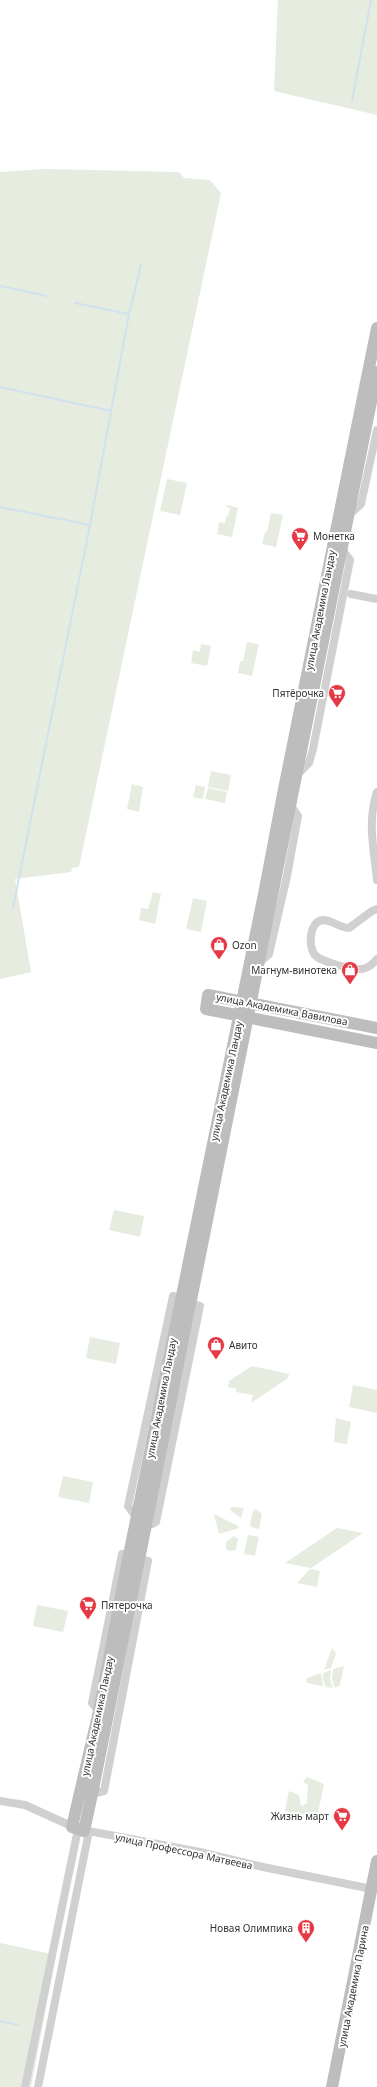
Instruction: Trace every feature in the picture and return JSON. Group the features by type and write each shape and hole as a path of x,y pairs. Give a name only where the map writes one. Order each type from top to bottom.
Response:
{"street":[{"name":"улица Академика Ландау","path":"38,2087 99,1712 130,1556 145,1527 186,1300 246,1002 377,328"},
{"name":"улица Академика Ландау","path":"246,1002 258,963 377,372"},
{"path":"347,517 361,504 377,430"},
{"path":"351,594 377,599"},
{"path":"377,792 372,809 372,828 377,880"},
{"path":"377,909 349,928 323,920 318,922 312,932 311,947 315,955 323,960 349,968 362,969 371,966 377,959"},
{"name":"улица Академика Вавилова","path":"377,1028 208,995 206,1009 377,1043"},
{"name":"улица Академика Ландау","path":"25,2087 81,1830 92,1794 136,1518 186,1300"},
{"path":"99,1712 92,1702 118,1576 130,1556"},
{"name":"улица Профессора Матвеева","path":"0,1800 25,1805 81,1830 200,1852 372,1889"},
{"name":"улица Академика Парина","path":"332,2087 377,1861"}],"shaded area":[{"path":"278,0 377,0 377,115 274,91"},
{"path":"44,169 179,172 184,178 210,180 221,193 79,867 72,868 71,872 15,879 31,972 0,979 0,172"},
{"path":"167,479 187,483 180,515 160,511"},
{"path":"227,505 238,508 232,537 217,534 219,522 225,523 226,516 228,516 230,508 226,507"},
{"path":"271,513 283,515 276,547 262,544 265,532 267,532"},
{"path":"247,642 259,644 252,676 238,673 240,661 243,661"},
{"path":"201,644 211,646 207,666 191,663 193,650 200,652"},
{"path":"211,771 231,775 228,791 208,787"},
{"path":"132,784 143,787 139,812 127,809"},
{"path":"196,785 205,787 203,799 193,797"},
{"path":"208,788 227,792 225,803 205,799"},
{"path":"153,892 161,894 155,924 139,920 141,908 148,909"},
{"path":"193,898 207,901 201,932 186,929"},
{"path":"114,1210 144,1216 140,1237 109,1230"},
{"path":"90,1337 120,1343 116,1364 86,1358"},
{"path":"252,1366 289,1374 288,1378 251,1403 253,1395 236,1392 237,1389 228,1387 229,1381"},
{"path":"353,1385 377,1390 377,1413 349,1407"},
{"path":"336,1418 351,1422 347,1444 334,1442"},
{"path":"63,1476 93,1482 89,1503 58,1497"},
{"path":"230,1508 244,1508 241,1518 231,1511"},
{"path":"256,1509 262,1514 259,1529 251,1527 250,1524 253,1511"},
{"path":"214,1514 238,1526 239,1528 219,1534"},
{"path":"337,1528 363,1533 311,1568 285,1563"},
{"path":"248,1535 259,1537 255,1556 244,1554"},
{"path":"234,1536 238,1539 236,1550 229,1551 226,1549 226,1542"},
{"path":"310,1569 320,1571 317,1587 297,1583"},
{"path":"37,1605 68,1611 63,1632 33,1626"},
{"path":"332,1648 336,1654 331,1668 324,1670"},
{"path":"344,1666 340,1685 335,1688 332,1679 333,1669"},
{"path":"331,1670 330,1679 333,1688 326,1687 323,1679 323,1673"},
{"path":"321,1673 323,1686 306,1683 307,1678"},
{"path":"307,1777 324,1784 318,1813 311,1816 285,1811 289,1791 299,1795 301,1806 307,1803 308,1785 303,1782"},
{"path":"0,1943 56,1955 31,2087 0,2087"}],"waterway":[{"path":"352,101 371,0"},
{"path":"13,908 90,525 129,314 141,265"},
{"path":"0,286 47,296"},
{"path":"75,303 129,314"},
{"path":"0,387 111,411"},
{"path":"0,507 90,525"},
{"path":"0,2021 18,2025"}],"place":[{"name":"Монетка","path":"300,551"},
{"name":"Пятёрочка","path":"337,708"},
{"name":"Ozon","path":"219,960"},
{"name":"Магнум-винотека","path":"350,985"},
{"name":"Авито","path":"216,1360"},
{"name":"Пятерочка","path":"88,1620"},
{"name":"Жизнь март","path":"342,1831"},
{"name":"Новая Олимпика","path":"306,1943"}]}
